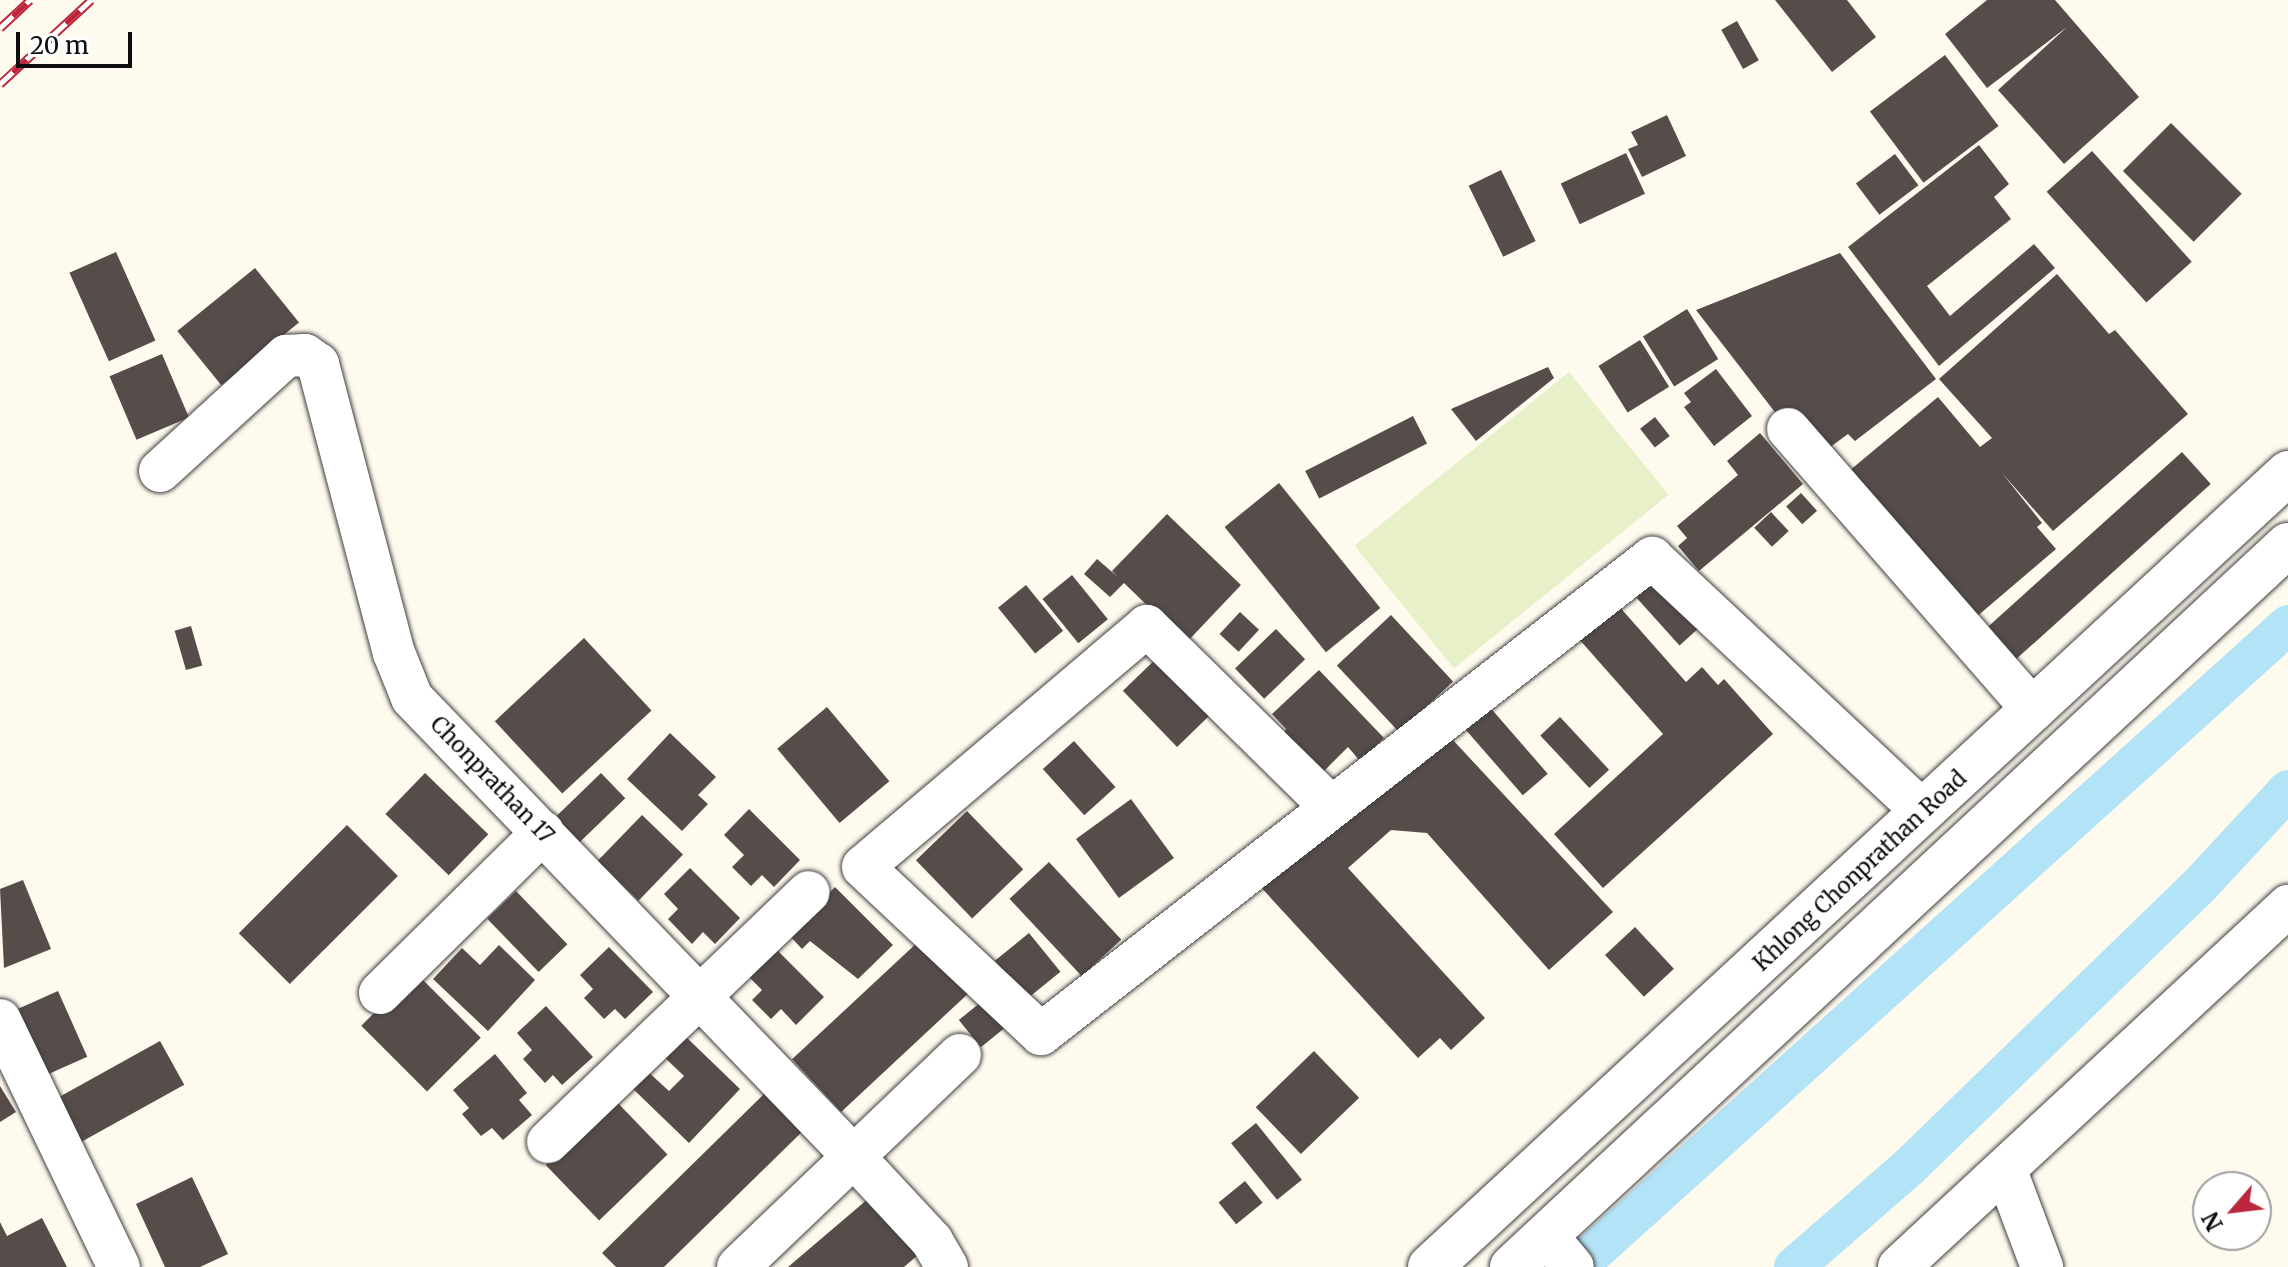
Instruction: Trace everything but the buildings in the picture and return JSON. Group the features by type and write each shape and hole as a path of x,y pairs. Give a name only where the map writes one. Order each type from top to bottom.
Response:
{"street":[{"name":"Chonprathan 17","path":"160,471 286,356 305,355 318,364 394,653 412,698 854,1157 932,1241 947,1267"},
{"path":"1788,429 2033,710"},
{"name":"Khlong Chonprathan Road","path":"1430,1267 1513,1194 2288,473"},
{"path":"1512,1267 1560,1251 2288,545"},
{"path":"1330,806 1147,626 863,867 1041,1034 1652,558 1923,812"},
{"path":"380,993 543,832"},
{"path":"548,1142 809,892"},
{"path":"1899,1267 2006,1171 2288,906"},
{"path":"0,1020 119,1267"},
{"path":"738,1267 960,1055"},
{"path":"2006,1171 2042,1267"},
{"path":"1513,1194 1560,1251"}],"green space":[{"path":"1569,372 1668,495 1454,668 1355,546"}],"waterway":[{"path":"1577,1267 2288,625"},
{"path":"1794,1267 1909,1167 2200,885 2288,790"}],"railway":[{"path":"0,28 30,0"},
{"path":"0,84 91,0"}]}
